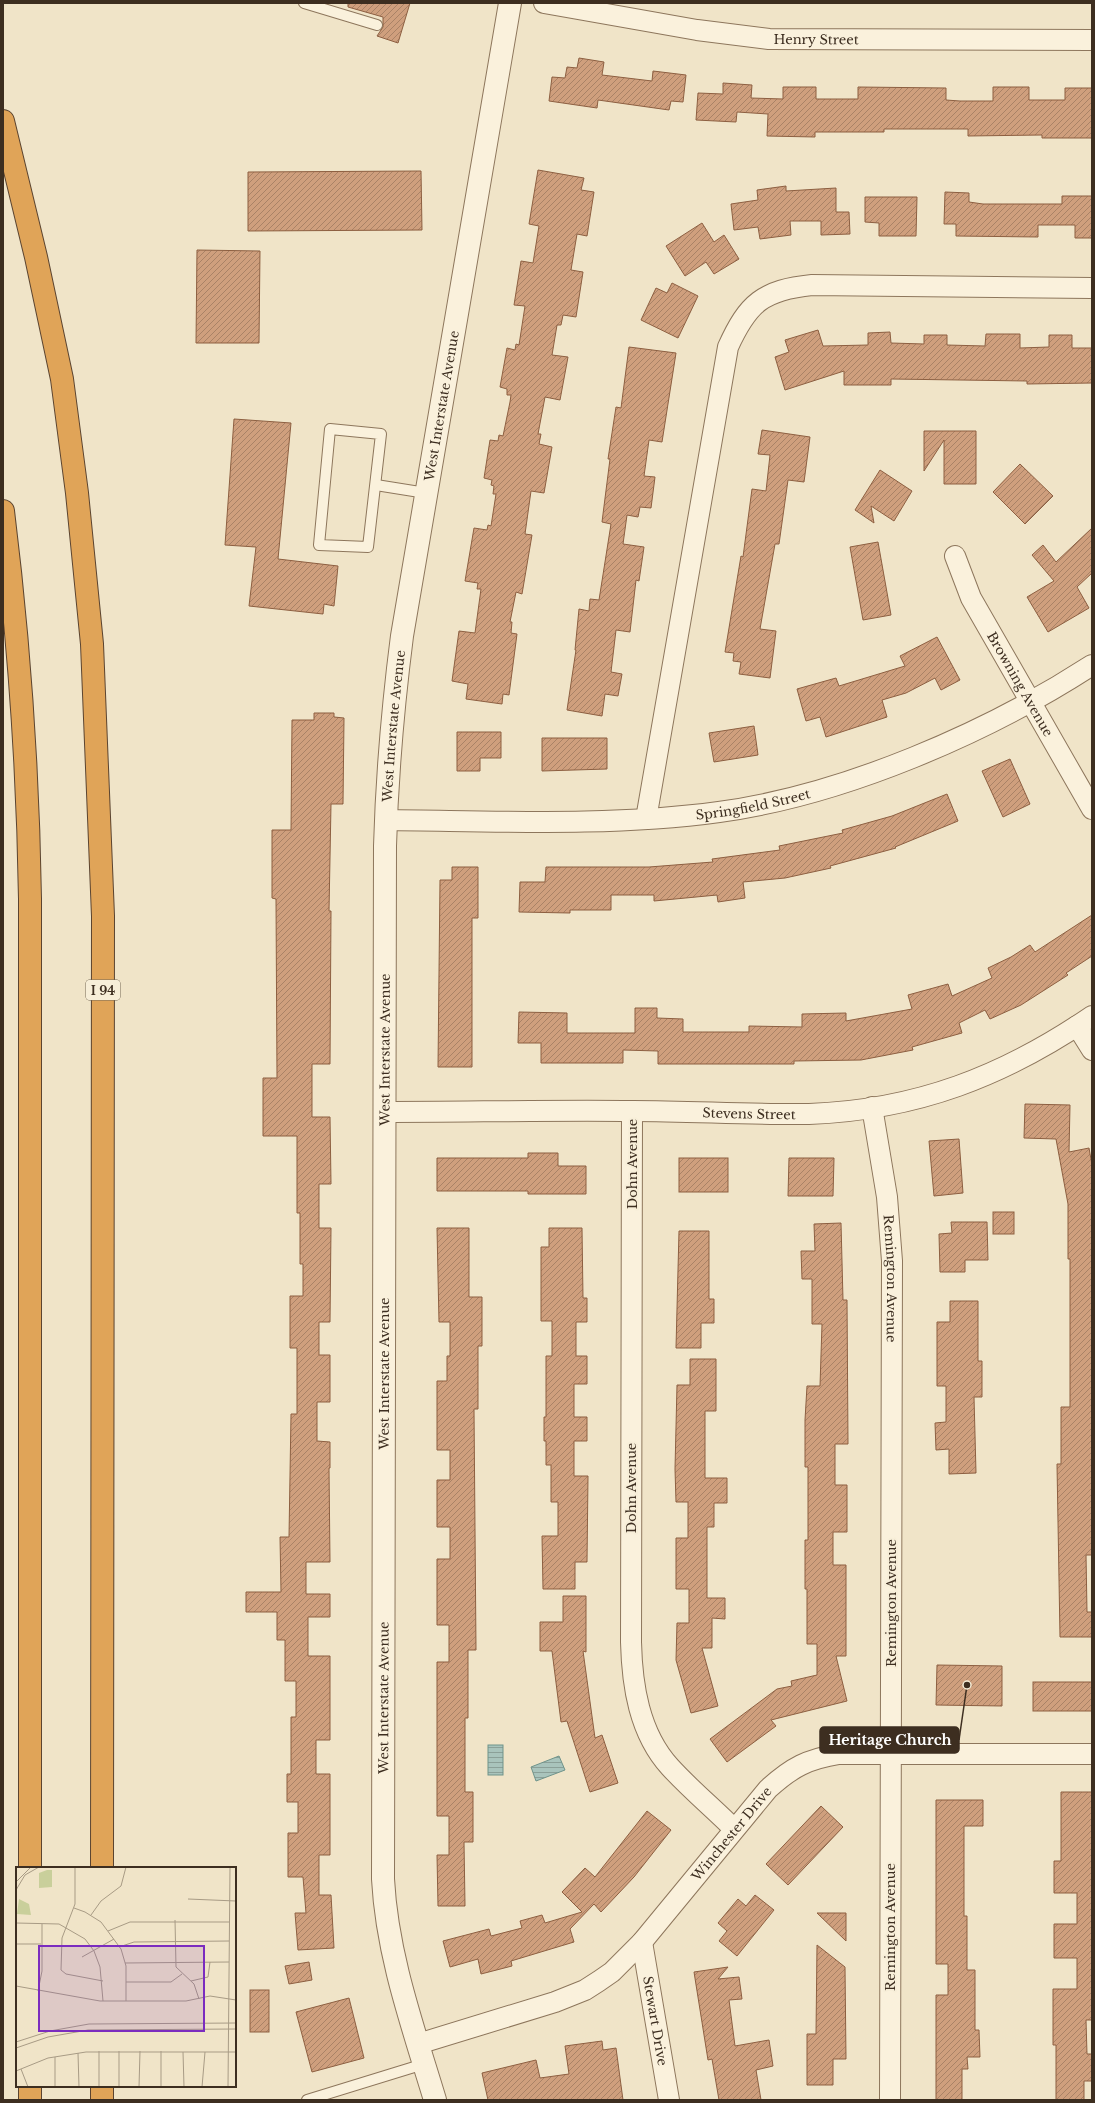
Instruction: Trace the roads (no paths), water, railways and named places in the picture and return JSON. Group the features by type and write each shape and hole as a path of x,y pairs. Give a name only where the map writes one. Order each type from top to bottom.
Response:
{"highway":[{"name":"I 94","path":"3,121 36,257 62,379 77,493 92,644 103,916 102,1867"},
{"path":"3,511 22,694 26,758 30,891 30,1867"},
{"path":"30,2087 30,2100"},
{"path":"102,2087 102,2100"}],"street":[{"name":"West Interstate Avenue","path":"435,2100 391,1948 386,1924 383,1878 386,820 395,688 426,493 510,3"},
{"name":"Henry Street","path":"544,3 697,30 769,39 1092,40"},
{"path":"646,819 728,348 738,324 753,306 768,294 788,288 812,285 1092,288"},
{"name":"Browning Avenue","path":"955,556 971,598 1092,809"},
{"name":"Springfield Street","path":"386,820 546,821 646,819 721,812 759,805 824,789 926,751 1030,703 1092,665"},
{"path":"1085,1021 1092,1050"},
{"name":"Stevens Street","path":"384,1112 632,1111 808,1114 872,1107 934,1095 969,1083 1021,1060 1085,1021"},
{"name":"Remington Avenue","path":"872,1107 887,1197 892,1261 890,2100"},
{"name":"Dohn Avenue","path":"632,1111 631,1642 635,1693 643,1721 653,1743 669,1766 734,1829"},
{"name":"Winchester Drive","path":"418,2044 570,1996 590,1987 612,1972 642,1942 768,1789 785,1774 802,1763 820,1757 839,1754 1092,1754"},
{"name":"Stewart Drive","path":"642,1942 670,2100"}],"lane":[{"path":"304,3 376,25"},
{"path":"330,429 381,434 376,486 368,547 319,545 330,429"},
{"path":"376,486 426,493"},
{"path":"307,2100 424,2064"}],"water":[{"path":"488,1745 503,1745 503,1775 488,1775"},
{"path":"559,1756 565,1770 536,1781 531,1767"}],"place":[{"name":"Heritage Church","path":"967,1685"}]}
